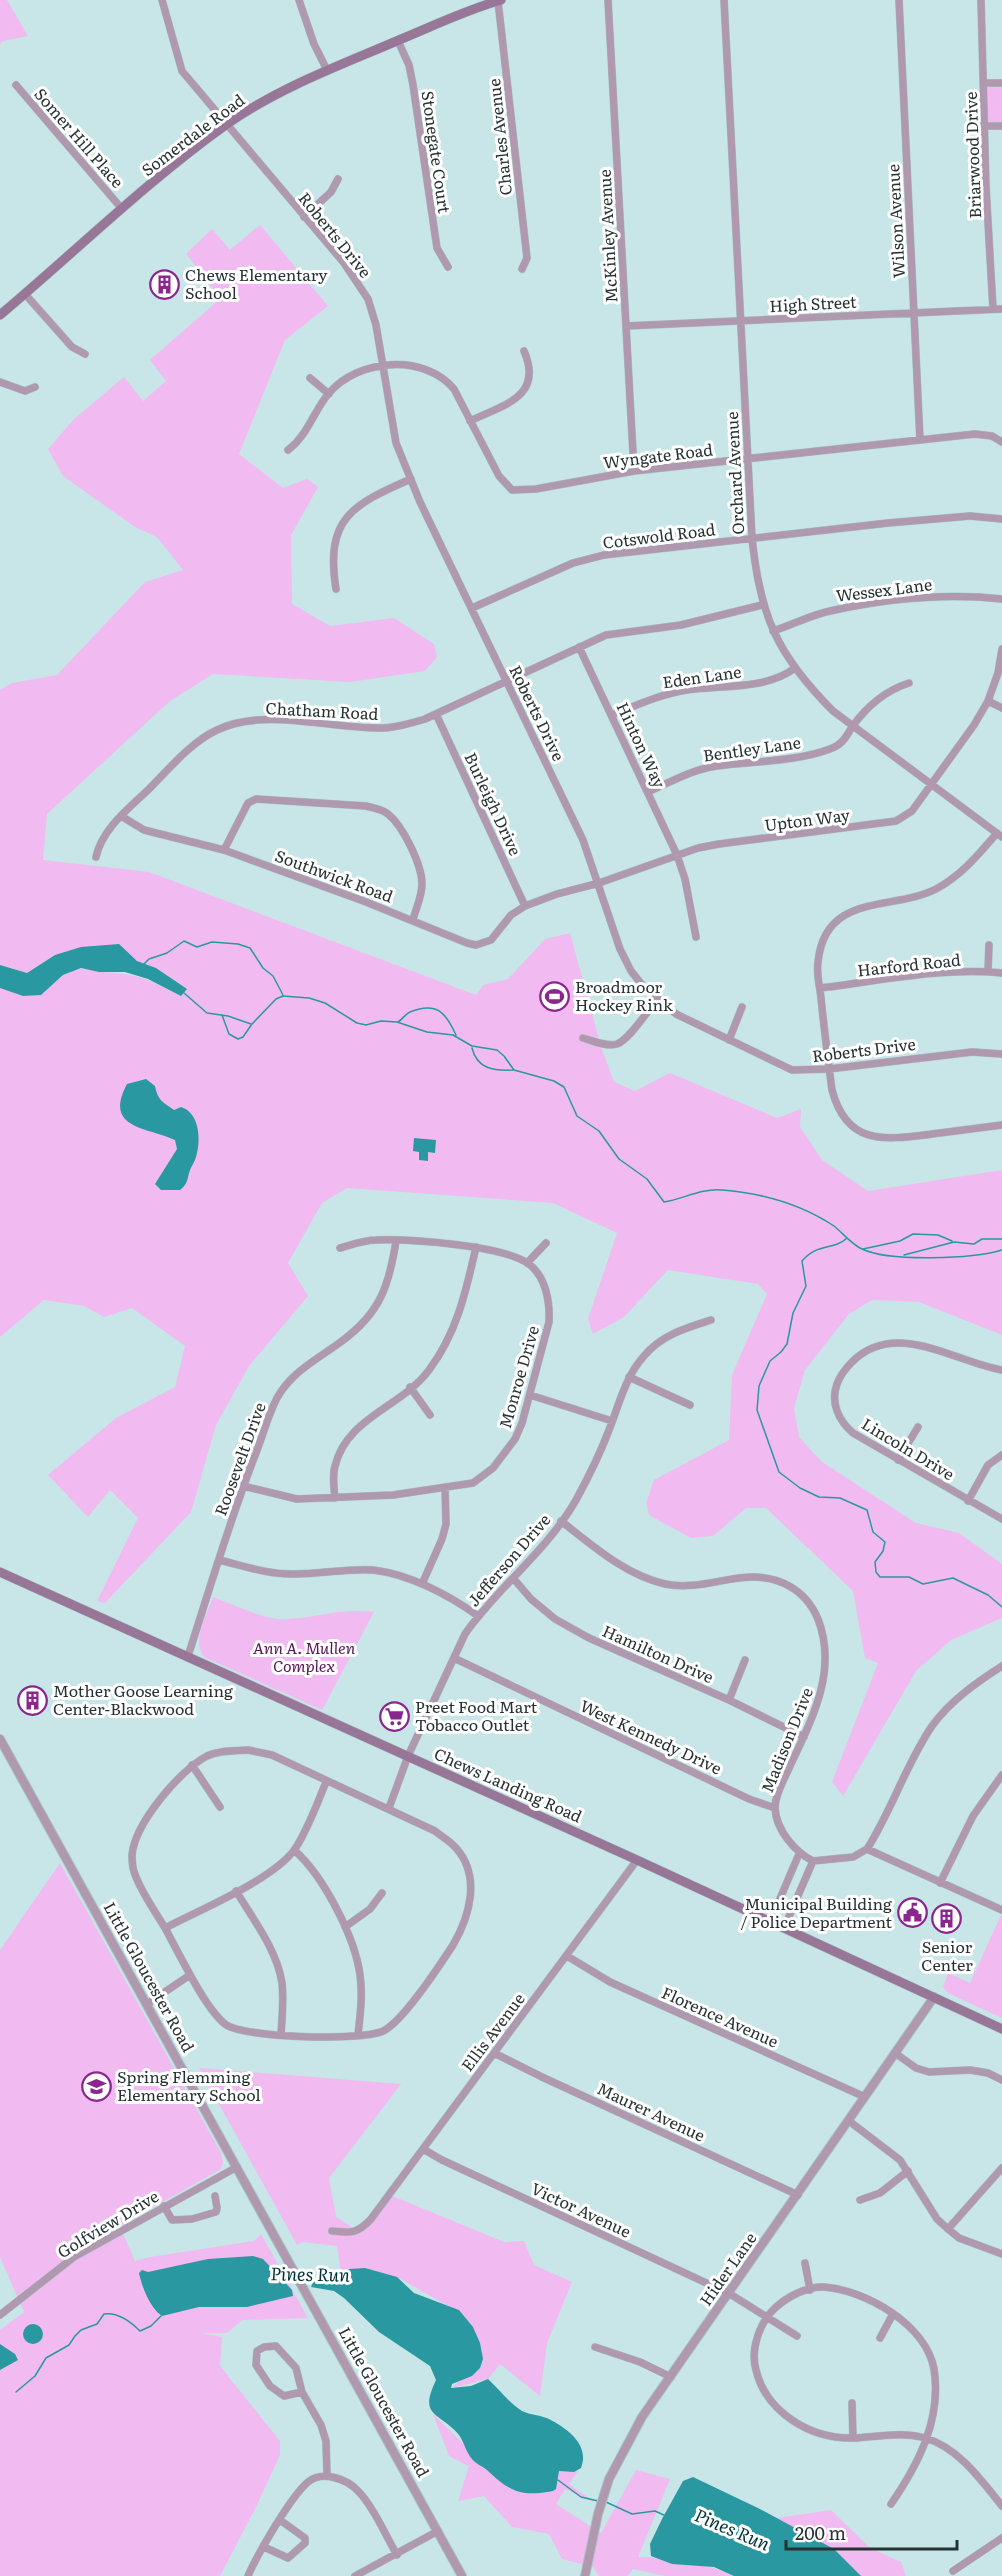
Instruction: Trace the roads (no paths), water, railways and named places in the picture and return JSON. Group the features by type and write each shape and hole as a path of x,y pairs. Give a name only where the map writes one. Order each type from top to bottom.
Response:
{"main road":[{"name":"Somerdale Road","path":"0,315 122,209 226,124 281,92 327,70 500,0"},
{"name":"Chews Landing Road","path":"0,1572 637,1860 1002,2029"}],"street":[{"name":"Roberts Drive","path":"162,0 182,71 344,263 368,299 376,325 396,443 411,480 573,819 599,883 620,949 631,971 657,1000 676,1014 792,1070 830,1069 972,1052 1002,1054"},
{"path":"299,0 314,44 327,70"},
{"name":"Charles Avenue","path":"500,0 527,258 522,269"},
{"name":"McKinley Avenue","path":"608,0 634,471"},
{"name":"Orchard Avenue","path":"724,0 752,538 762,605 773,631 795,668 812,690 833,711 1000,835"},
{"name":"Wilson Avenue","path":"899,0 920,440"},
{"name":"Briarwood Drive","path":"981,0 986,187 993,309"},
{"name":"Stonegate Court","path":"398,41 409,65 413,85 437,248 448,267"},
{"path":"984,83 1002,82"},
{"name":"Somer Hill Place","path":"16,85 122,209"},
{"path":"986,126 1002,126"},
{"path":"304,217 331,192 338,179"},
{"path":"25,294 72,347 86,354"},
{"name":"High Street","path":"626,326 1002,309"},
{"path":"470,421 523,393 530,376 524,351"},
{"name":"Wyngate Road","path":"288,450 301,441 329,394 351,375 383,366 424,367 440,374 454,389 499,476 512,490 536,489 634,471 975,434 992,436 1002,441"},
{"path":"310,378 329,394"},
{"path":"0,382 24,391 35,387"},
{"path":"336,589 332,553 335,536 346,519 360,505 411,480"},
{"name":"Cotswold Road","path":"472,608 573,563 604,555 970,516 1002,519"},
{"name":"Wessex Lane","path":"773,631 829,611 867,605 941,597 1002,599"},
{"name":"Chatham Road","path":"96,857 102,839 122,816 186,753 203,739 226,726 254,720 276,720 384,728 400,726 436,714 606,635 681,625 762,605"},
{"name":"Hinton Way","path":"579,647 677,855 686,879 696,937"},
{"name":"Upton Way","path":"525,906 677,855 719,844 896,821 912,810 932,786 974,725 988,701 998,673 1002,649"},
{"name":"Eden Lane","path":"612,715 660,696 687,690 755,683 784,676 795,668"},
{"name":"Bentley Lane","path":"648,792 699,770 814,754 833,749 843,742 853,726 879,697 891,689 909,683"},
{"path":"988,701 1002,708"},
{"name":"Burleigh Drive","path":"436,714 525,906"},
{"path":"224,850 248,803 256,799 366,806 380,809 389,814 403,832 420,872 421,895 413,920"},
{"name":"Southwick Road","path":"122,816 144,830 224,850 413,920 467,943 476,945 491,940 511,915 525,906"},
{"path":"1000,835 966,868 936,889 908,898 870,904 840,919 826,934 817,963 834,1098 843,1117 855,1129 870,1136 891,1139 1002,1125"},
{"path":"988,971 989,945"},
{"name":"Harford Road","path":"820,988 927,975 988,971 1002,973"},
{"path":"583,1038 605,1044 616,1044 626,1037 657,1000"},
{"path":"729,1040 742,1006"},
{"name":"Monroe Drive","path":"243,1486 297,1500 393,1495 473,1483 493,1468 515,1439 522,1423 549,1322 550,1308 545,1285 527,1263 505,1252 476,1247 374,1240 340,1248"},
{"name":"Roosevelt Drive","path":"188,1656 243,1486 277,1398 291,1378 342,1341 379,1305 390,1277 396,1241"},
{"path":"527,1263 546,1243"},
{"path":"334,1498 334,1468 353,1433 364,1421 428,1372 448,1341 463,1301 476,1247"},
{"name":"Jefferson Drive","path":"389,1808 408,1756 465,1634 561,1521 575,1501 612,1421 629,1377 644,1355 659,1342 674,1333 711,1320"},
{"name":"Lincoln Drive","path":"1002,1370 967,1362 909,1342 881,1344 862,1353 849,1365 836,1385 838,1414 842,1424 853,1433 1002,1519"},
{"path":"629,1377 690,1405"},
{"path":"410,1387 430,1415"},
{"path":"530,1395 612,1421"},
{"path":"898,1460 918,1427"},
{"path":"968,1501 988,1465 1002,1455"},
{"path":"422,1584 442,1539 446,1524 445,1488"},
{"name":"Madison Drive","path":"561,1521 615,1561 641,1576 666,1584 715,1583 738,1576 761,1576 781,1581 796,1589 807,1600 817,1616 825,1649 826,1668 823,1685 804,1737 780,1787 775,1808"},
{"path":"219,1560 262,1571 293,1574 371,1570 422,1584 478,1616"},
{"name":"Hamilton Drive","path":"513,1578 531,1599 555,1619 589,1638 729,1700 804,1737"},
{"name":"West Kennedy Drive","path":"454,1658 749,1799 775,1808"},
{"path":"729,1700 745,1660"},
{"path":"775,1808 779,1825 799,1854 813,1861 853,1857 867,1849 932,1726 978,1681 1002,1666"},
{"name":"Little Gloucester Road","path":"0,1739 462,2576"},
{"path":"248,1750 272,1755 326,1782 389,1808 435,1830 456,1848 466,1865 471,1889 469,1910 456,1939 396,2020 385,2030 373,2035 340,2038 281,2035 231,2028 223,2023 190,1976 135,1875 132,1856 135,1840 161,1799 192,1766 209,1755 248,1750"},
{"path":"192,1766 220,1807"},
{"path":"940,1883 973,1816 1002,1775"},
{"path":"165,1928 264,1875 294,1850 326,1782"},
{"path":"867,1849 1002,1910"},
{"path":"294,1850 313,1869 345,1927 360,1974 361,2000 358,2036"},
{"path":"770,1922 799,1854"},
{"name":"Ellis Avenue","path":"332,2231 361,2230 371,2219 637,1860"},
{"path":"784,1928 813,1861"},
{"path":"236,1891 271,1951 278,1969 282,1984 281,2035"},
{"path":"345,1927 370,1909 382,1893"},
{"name":"Florence Avenue","path":"567,1956 610,1982 865,2097"},
{"path":"147,2004 190,1976"},
{"name":"Hider Lane","path":"585,2576 598,2514 609,2479 642,2417 730,2294 934,1997"},
{"name":"Maurer Avenue","path":"494,2053 798,2194"},
{"path":"895,2053 916,2068 929,2072 970,2070 988,2073 1002,2080"},
{"path":"849,2121 900,2160 937,2219 948,2229 967,2241 1002,2254"},
{"name":"Victor Avenue","path":"423,2149 442,2160 730,2294 797,2336"},
{"name":"Golfview Drive","path":"0,2315 69,2260 237,2167"},
{"path":"948,2229 1002,2168"},
{"path":"860,2200 880,2193 908,2171"},
{"path":"164,2206 172,2220 192,2219 216,2212 215,2196"},
{"path":"805,2263 810,2290"},
{"path":"891,2504 913,2472 927,2438 936,2394 934,2367 924,2343 911,2326 893,2314 846,2291 822,2287 784,2299 766,2316 754,2353 759,2382 782,2413 799,2425 815,2432 853,2438 881,2434 927,2438 950,2451 969,2466 1002,2506"},
{"path":"880,2338 893,2314"},
{"path":"302,2392 284,2396 270,2386 259,2373 255,2358 257,2351 264,2347 276,2346 296,2368 302,2392 321,2425 326,2441 327,2476"},
{"path":"595,2346 640,2362 670,2377"},
{"path":"852,2403 853,2438"},
{"path":"248,2576 280,2520 308,2482 327,2476 348,2484 358,2491 397,2554"},
{"path":"264,2547 279,2556 288,2558 305,2543 305,2538 280,2520"},
{"path":"355,2576 438,2531"},
{"path":"953,2571 1002,2538"}],"water":[{"path":"119,944 137,961 156,968 187,989 181,996 148,979 125,972 99,972 81,968 63,975 41,995 23,996 0,988 0,965 27,973 55,955 81,947"},
{"path":"146,1079 155,1086 159,1098 164,1103 174,1110 181,1107 187,1110 198,1128 196,1159 186,1183 180,1190 161,1190 155,1184 177,1149 175,1140 132,1124 124,1118 120,1110 121,1099 127,1084"},
{"path":"414,1138 436,1140 435,1153 428,1152 428,1161 419,1160 419,1152 413,1151"},
{"path":"253,2256 263,2259 292,2290 293,2296 247,2307 199,2307 162,2316 147,2297 139,2273 142,2270 148,2272 208,2259"},
{"path":"365,2268 397,2277 414,2293 459,2310 473,2327 480,2343 483,2359 480,2368 472,2376 452,2384 451,2388 471,2386 488,2379 522,2411 549,2419 570,2433 580,2445 583,2460 581,2468 574,2472 559,2471 556,2489 553,2491 524,2493 510,2488 474,2461 459,2435 430,2408 429,2401 436,2380 430,2366 379,2332 334,2291 311,2287 313,2282 349,2269"},
{"path":"33,2324 40,2327 43,2334 40,2341 33,2344 26,2341 23,2334 26,2327"},
{"path":"0,2344 15,2354 18,2360 0,2370"},
{"path":"693,2477 760,2509 834,2549 861,2576 734,2576 714,2567 672,2564 651,2556 650,2544 662,2519 683,2481"}],"waterway":[{"path":"144,964 149,959 167,953 184,941 197,947 212,942 238,944 250,948 263,968 273,976 283,995"},
{"path":"184,993 207,1013 228,1016 251,1024"},
{"path":"222,1015 229,1034 238,1039 243,1037 276,999 283,996 309,998 325,1003 357,1023 366,1025 381,1021 397,1022 427,1032 453,1035 472,1046 497,1050 514,1070 554,1081 564,1087 577,1116 599,1131 619,1159 647,1179 664,1202 715,1190 765,1197 821,1218 862,1249 891,1256 952,1257 1002,1250"},
{"path":"398,1022 410,1012 419,1009 434,1009 444,1015 456,1035"},
{"path":"472,1048 474,1055 487,1067 513,1070"},
{"path":"863,1249 900,1241 913,1234 938,1235 952,1241"},
{"path":"847,1238 842,1242 814,1251 802,1261 806,1286 793,1313 787,1344 770,1361 759,1386 757,1410 779,1472 800,1488 819,1497 840,1498 867,1510 873,1532 885,1542 883,1551 875,1562 876,1572 880,1577 909,1577 923,1584 953,1578 988,1595 1002,1607"},
{"path":"904,1255 954,1242 974,1244 982,1239 1002,1239"},
{"name":"Pines Run","path":"16,2392 35,2376 46,2358 69,2345 81,2330 97,2324 104,2314 114,2314 124,2318 140,2331 151,2326 161,2316"},
{"name":"Pines Run","path":"558,2480 581,2497 598,2501"},
{"name":"Pines Run","path":"606,2502 632,2514 655,2511 666,2516"}],"place":[{"name":"Chews Elementary School","path":"164,284"},
{"name":"Broadmoor Hockey Rink","path":"554,996"},
{"name":"Mother Goose Learning Center-Blackwood","path":"32,1700"},
{"name":"Preet Food Mart Tobacco Outlet","path":"394,1716"},
{"name":"Municipal Building / Police Department","path":"913,1913"},
{"name":"Senior Center","path":"947,1919"},
{"name":"Spring Flemming Elementary School","path":"96,2086"}],"park label":[{"name":"Ann A. Mullen Complex","path":"304,1657"}]}
